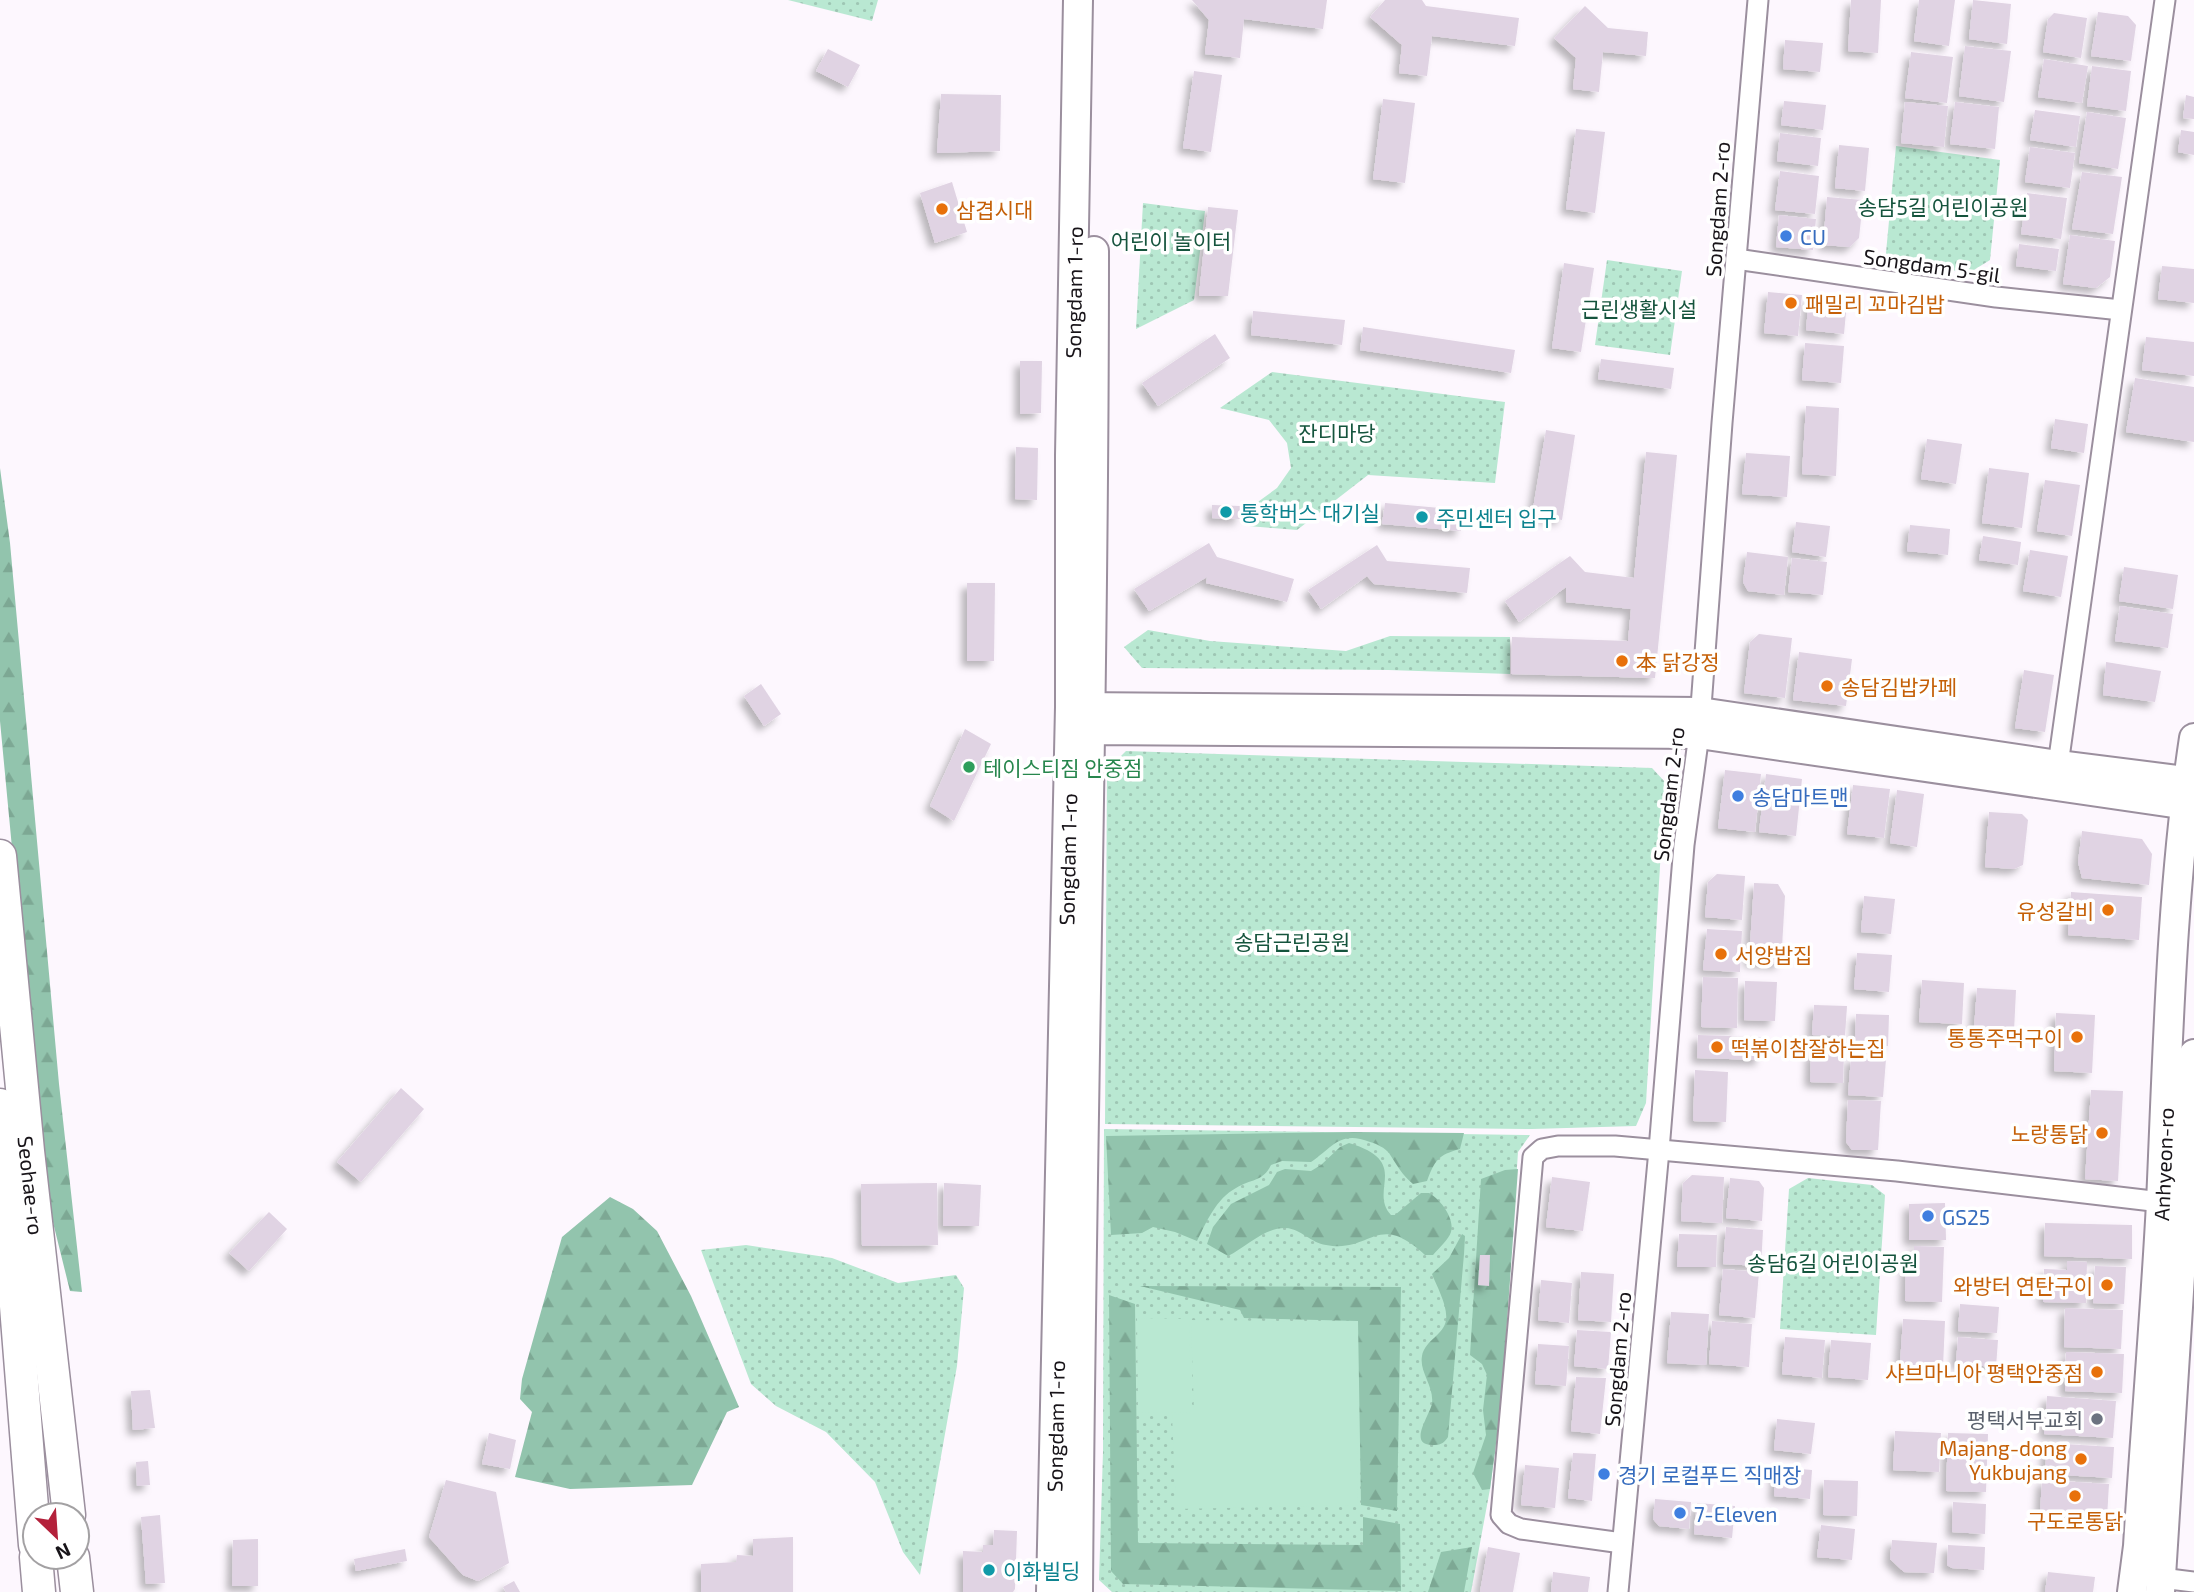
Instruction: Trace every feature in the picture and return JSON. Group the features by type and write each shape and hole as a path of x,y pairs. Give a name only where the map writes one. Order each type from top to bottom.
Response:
{"main road":[{"name":"Songdam 1-ro","path":"1077,0 1070,455 1080,719 1078,1592"},
{"name":"Songdam 1-ro","path":"1051,1592 1080,719 1095,454 1094,145 1097,0"},
{"path":"1080,719 1700,723 2058,765 2190,793"},
{"path":"1700,723 2190,793"},
{"name":"Anhyeon-ro","path":"2132,1592 2138,1546 2163,1135 2194,738"},
{"name":"Seohae-ro","path":"0,856 28,1151 67,1501"},
{"name":"Anhyeon-ro","path":"2161,1585 2194,1054"},
{"name":"Seohae-ro","path":"0,1105 32,1501"},
{"path":"37,1571 39,1592"},
{"path":"75,1571 77,1592"}],"street":[{"name":"Songdam 2-ro","path":"1618,1592 1684,845 1700,723 1721,423 1758,0"},
{"path":"2058,765 2165,0"},
{"name":"Songdam 5-gil","path":"1737,259 1996,297 2121,310"},
{"path":"1622,1543 1521,1529 1509,1524 1500,1515 1533,1157 1542,1149 1584,1145 1659,1150 1897,1171 2161,1202"},
{"path":"2161,1585 2194,1581"}],"green space":[{"path":"788,0 878,0 872,21"},
{"name":"송담5길 어린이공원","path":"1896,146 2000,160 1990,260 1969,273 1891,260 1886,253"},
{"name":"어린이 놀이터","path":"1143,203 1205,211 1194,300 1136,329"},
{"name":"근린생활시설","path":"1607,260 1682,271 1670,355 1595,345"},
{"name":"잔디마당","path":"1272,372 1505,402 1495,483 1368,475 1297,530 1248,526 1255,504 1277,488 1291,468 1287,443 1269,420 1220,408"},
{"path":"0,468 10,543 59,1084 82,1292 70,1291 44,1186 0,721"},
{"path":"1148,630 1210,641 1346,651 1390,636 1510,637 1510,674 1142,668 1124,647"},
{"name":"송담근린공원","path":"1126,751 1652,768 1665,782 1646,1103 1636,1126 1532,1129 1105,1124 1107,770"},
{"path":"1104,1129 1530,1135 1518,1152 1501,1406 1490,1489 1471,1592 1112,1592 1099,1580 1103,1452"},
{"path":"1464,1133 1460,1149 1438,1159 1427,1181 1413,1184 1389,1153 1378,1145 1360,1139 1344,1139 1311,1162 1282,1161 1271,1165 1264,1175 1229,1193 1213,1211 1197,1241 1153,1227 1142,1233 1111,1235 1106,1136"},
{"path":"1349,1143 1379,1159 1384,1168 1385,1206 1391,1215 1395,1215 1421,1193 1429,1193 1442,1204 1452,1227 1446,1241 1433,1255 1425,1255 1409,1242 1395,1236 1384,1234 1354,1244 1326,1245 1286,1228 1263,1234 1228,1256 1207,1244 1213,1227 1231,1204 1269,1185 1277,1172 1285,1169 1311,1171 1340,1147"},
{"path":"1518,1169 1501,1405 1490,1489 1482,1490 1473,1473 1486,1435 1483,1410 1487,1375 1482,1364 1470,1355 1481,1179 1505,1170"},
{"name":"송담6길 어린이공원","path":"1808,1178 1872,1185 1885,1195 1876,1335 1780,1329 1789,1189"},
{"path":"610,1197 633,1209 657,1231 691,1296 739,1407 727,1412 692,1485 570,1489 515,1477 532,1412 520,1399 522,1379 562,1237"},
{"path":"1462,1234 1465,1236 1464,1254 1448,1437 1439,1444 1426,1444 1421,1435 1432,1397 1422,1356 1427,1346 1442,1330 1446,1320 1444,1303 1432,1274 1449,1258"},
{"path":"746,1245 832,1258 898,1283 956,1275 964,1288 957,1366 920,1575 903,1552 875,1482 826,1432 776,1406 751,1384 701,1250"},
{"path":"1140,1286 1401,1287 1397,1511 1361,1505 1358,1321 1244,1318 1240,1310"},
{"path":"1109,1295 1135,1304 1138,1543 1363,1545 1363,1517 1400,1524 1401,1591 1123,1584 1111,1571"},
{"path":"1137,1318 1189,1319 1191,1412 1138,1413"},
{"path":"1191,1320 1357,1322 1358,1505 1176,1509 1172,1415 1194,1413"},
{"path":"1472,1547 1464,1592 1428,1592 1441,1552"}],"building":[{"path":"1192,0 1327,0 1323,29 1244,19 1240,58 1205,54 1209,20"},
{"path":"1385,0 1422,0 1426,6 1519,18 1515,46 1432,36 1427,76 1399,73 1402,45 1370,17"},
{"path":"1851,0 1881,0 1878,53 1848,51"},
{"path":"1919,0 1955,0 1949,46 1914,41"},
{"path":"1973,0 2011,4 2007,44 1969,39"},
{"path":"1585,6 1608,28 1648,32 1646,56 1603,52 1599,92 1573,89 1576,58 1554,38"},
{"path":"2098,12 2128,16 2136,25 2131,61 2091,56"},
{"path":"2054,13 2087,18 2081,58 2043,52 2048,19"},
{"path":"1785,40 1823,43 1820,72 1783,69"},
{"path":"1965,46 2011,51 2004,102 1959,96"},
{"path":"828,49 860,65 848,87 816,71"},
{"path":"1911,52 1953,57 1947,103 1905,98"},
{"path":"2044,59 2088,66 2082,103 2038,97"},
{"path":"2092,66 2131,71 2126,111 2087,106"},
{"path":"1194,71 1222,75 1211,152 1183,148"},
{"path":"941,94 1001,95 1000,151 937,153"},
{"path":"2186,95 2194,97 2194,119 2183,118"},
{"path":"1383,99 1415,103 1405,183 1373,179"},
{"path":"1784,101 1826,105 1823,130 1781,125"},
{"path":"1905,102 1948,106 1944,147 1901,143"},
{"path":"1955,102 1999,107 1995,149 1950,144"},
{"path":"2035,110 2080,116 2076,147 2030,140"},
{"path":"2087,112 2126,118 2118,169 2079,163"},
{"path":"1576,129 1605,132 1595,213 1566,209"},
{"path":"2181,130 2194,132 2194,155 2178,152"},
{"path":"1780,133 1821,138 1818,166 1777,161"},
{"path":"1839,145 1869,148 1865,191 1835,188"},
{"path":"2030,147 2075,153 2070,188 2025,182"},
{"path":"1780,171 1819,176 1815,214 1775,210"},
{"path":"2082,172 2122,177 2113,234 2072,229"},
{"path":"952,182 967,232 935,243 920,193"},
{"path":"2027,193 2067,198 2061,239 2021,234"},
{"path":"1827,197 1863,200 1859,238 1850,247 1823,245"},
{"path":"1208,207 1238,210 1228,296 1199,296"},
{"path":"1779,215 1816,219 1813,250 1776,247"},
{"path":"2070,235 2115,241 2110,277 2096,288 2063,284"},
{"path":"2019,244 2059,249 2056,271 2016,266"},
{"path":"1564,263 1594,268 1581,352 1552,348"},
{"path":"2162,266 2194,269 2194,303 2158,299"},
{"path":"1768,292 1802,295 1798,336 1764,333"},
{"path":"1809,297 1847,301 1844,334 1806,330"},
{"path":"1253,311 1345,320 1342,345 1251,335"},
{"path":"1363,327 1515,350 1511,373 1360,350"},
{"path":"1215,334 1230,358 1158,406 1142,383"},
{"path":"2146,337 2194,342 2194,376 2142,370"},
{"path":"1805,343 1844,346 1841,383 1802,380"},
{"path":"1601,359 1674,368 1671,389 1598,379"},
{"path":"1020,361 1042,361 1041,413 1020,414"},
{"path":"2135,378 2194,387 2194,442 2126,432"},
{"path":"1806,406 1839,408 1836,476 1802,474"},
{"path":"2055,419 2088,424 2084,453 2051,448"},
{"path":"1546,430 1575,435 1562,520 1532,515"},
{"path":"1927,439 1962,444 1956,484 1921,479"},
{"path":"1016,447 1038,448 1037,500 1015,499"},
{"path":"1646,452 1677,455 1655,678 1511,674 1512,637 1628,641 1631,609 1566,602 1566,587 1519,622 1505,601 1570,556 1585,572 1634,578"},
{"path":"1746,453 1790,456 1787,497 1742,494"},
{"path":"1989,468 2029,473 2022,528 1982,523"},
{"path":"2045,480 2080,485 2072,536 2037,531"},
{"name":"주민센터 입구","path":"1385,503 1462,510 1461,531 1382,524"},
{"name":"통학버스 대기실","path":"1212,505 1241,506 1240,519 1212,518"},
{"path":"1796,522 1830,526 1826,557 1792,552"},
{"path":"1910,525 1950,529 1948,555 1907,551"},
{"path":"1983,536 2021,542 2018,565 1979,560"},
{"path":"1209,543 1217,557 1294,579 1287,602 1206,583 1207,577 1149,611 1134,589"},
{"path":"1377,545 1387,561 1470,568 1467,593 1374,584 1367,576 1321,609 1308,590"},
{"path":"2030,550 2068,556 2061,597 2023,591"},
{"path":"1747,552 1788,557 1784,595 1748,591 1743,582"},
{"path":"1792,558 1827,562 1823,595 1788,592"},
{"path":"2124,567 2178,575 2173,609 2119,601"},
{"path":"967,583 995,583 994,661 967,661"},
{"path":"2120,606 2173,614 2168,648 2115,641"},
{"path":"1759,634 1792,638 1785,698 1744,693 1750,642"},
{"path":"1799,652 1852,659 1846,706 1793,700"},
{"path":"2106,662 2161,671 2155,702 2103,695"},
{"path":"2024,670 2054,675 2045,732 2015,728"},
{"path":"761,684 781,714 764,726 744,696"},
{"path":"965,729 991,744 954,821 930,806"},
{"path":"1725,770 1761,774 1755,832 1718,828"},
{"path":"1766,774 1802,779 1796,836 1759,832"},
{"path":"1853,785 1890,789 1884,838 1847,834"},
{"path":"1897,790 1924,794 1917,847 1890,843"},
{"path":"1989,812 2022,814 2028,820 2023,865 2014,869 1985,867"},
{"path":"2082,831 2142,839 2152,854 2149,885 2082,878 2078,862"},
{"path":"1717,874 1745,876 1742,920 1705,917 1708,882"},
{"path":"1754,883 1778,884 1785,896 1781,964 1749,962"},
{"path":"2071,892 2142,897 2139,940 2068,935"},
{"path":"1864,896 1895,899 1891,934 1861,932"},
{"path":"1707,929 1742,931 1740,972 1703,970"},
{"path":"1857,953 1892,955 1889,992 1854,989"},
{"path":"1703,977 1738,978 1737,1028 1701,1027"},
{"path":"1922,980 1964,983 1962,1024 1919,1022"},
{"path":"1745,981 1777,982 1775,1021 1744,1020"},
{"path":"1977,988 2016,990 2014,1031 1974,1029"},
{"path":"1814,1005 1847,1006 1845,1036 1812,1035"},
{"path":"2056,1013 2095,1015 2092,1073 2054,1071"},
{"path":"1856,1014 1889,1015 1888,1046 1855,1044"},
{"path":"1698,1035 1761,1037 1761,1060 1697,1058"},
{"path":"1811,1052 1844,1053 1843,1083 1810,1082"},
{"path":"1851,1057 1886,1059 1883,1097 1848,1095"},
{"path":"1695,1070 1728,1072 1726,1122 1693,1121"},
{"path":"401,1088 424,1109 361,1182 337,1162"},
{"path":"2091,1090 2123,1091 2118,1181 2085,1179"},
{"path":"1848,1100 1881,1101 1878,1150 1852,1150 1846,1142"},
{"path":"1692,1175 1724,1177 1722,1223 1681,1221 1683,1183"},
{"path":"1552,1177 1590,1182 1583,1231 1546,1227"},
{"path":"1730,1178 1759,1181 1764,1188 1762,1221 1726,1218"},
{"path":"937,1183 938,1245 862,1246 861,1184"},
{"path":"944,1183 981,1185 979,1226 943,1226"},
{"path":"1945,1203 1946,1240 1909,1240 1909,1204"},
{"path":"269,1212 287,1229 249,1271 229,1253"},
{"path":"2045,1223 2132,1225 2132,1259 2044,1256"},
{"path":"1726,1227 1763,1230 1761,1266 1723,1264"},
{"path":"1679,1234 1717,1235 1716,1267 1677,1267"},
{"path":"1914,1246 1944,1247 1942,1302 1905,1301 1906,1264 1914,1264"},
{"path":"1480,1255 1490,1255 1489,1286 1478,1285"},
{"path":"2067,1261 2087,1262 2086,1303 2043,1302 2044,1269 2067,1270"},
{"path":"2095,1266 2126,1267 2124,1304 2093,1303"},
{"path":"1723,1269 1759,1272 1755,1318 1719,1315"},
{"path":"1581,1272 1614,1274 1611,1322 1578,1320"},
{"path":"1541,1280 1572,1283 1569,1323 1538,1320"},
{"path":"1960,1304 1999,1307 1997,1333 1958,1331"},
{"path":"2065,1308 2123,1310 2121,1349 2064,1347"},
{"path":"1671,1312 1709,1314 1706,1365 1667,1363"},
{"path":"1903,1319 1945,1321 1943,1367 1900,1364"},
{"path":"1712,1321 1752,1324 1749,1367 1709,1364"},
{"path":"1577,1330 1611,1332 1608,1369 1574,1366"},
{"path":"1785,1337 1825,1340 1822,1378 1782,1374"},
{"path":"1958,1337 1998,1340 1996,1367 1956,1364"},
{"path":"1831,1340 1871,1343 1868,1380 1828,1377"},
{"path":"1538,1344 1569,1346 1566,1386 1535,1384"},
{"path":"2066,1352 2124,1354 2122,1393 2065,1391"},
{"path":"1576,1377 1606,1378 1600,1434 1571,1431"},
{"path":"150,1390 155,1428 133,1430 131,1391"},
{"path":"2047,1396 2116,1401 2113,1438 2044,1434"},
{"path":"1777,1419 1815,1423 1811,1454 1774,1450"},
{"path":"1895,1431 1941,1433 1939,1472 1893,1470"},
{"path":"489,1433 516,1440 510,1469 482,1464"},
{"path":"1948,1433 1988,1434 1986,1492 1946,1491"},
{"path":"2047,1443 2114,1447 2112,1478 2045,1474"},
{"path":"1573,1453 1596,1454 1592,1501 1568,1498"},
{"path":"148,1461 150,1485 137,1486 136,1462"},
{"path":"1525,1465 1559,1468 1555,1508 1521,1505"},
{"path":"1776,1467 1812,1470 1810,1499 1774,1496"},
{"path":"446,1480 496,1492 509,1563 478,1581 463,1575 429,1537"},
{"path":"1824,1480 1858,1481 1857,1516 1823,1515"},
{"path":"2042,1480 2109,1484 2107,1517 2040,1513"},
{"path":"1655,1499 1691,1502 1689,1529 1659,1526 1653,1519"},
{"path":"1953,1502 1986,1504 1985,1534 1952,1532"},
{"path":"1697,1503 1735,1506 1732,1538 1694,1534"},
{"path":"160,1515 165,1583 146,1584 141,1517"},
{"path":"1821,1525 1855,1529 1852,1560 1817,1557"},
{"name":"이화빌딩","path":"994,1530 1017,1531 1015,1589 1013,1592 963,1592 963,1551 983,1552 983,1545 993,1545"},
{"path":"793,1537 793,1592 701,1592 701,1564 736,1562 737,1555 753,1556 753,1539"},
{"path":"258,1539 258,1586 232,1586 233,1540"},
{"path":"1892,1540 1937,1543 1934,1573 1904,1572 1890,1559"},
{"path":"1948,1545 1985,1547 1984,1570 1952,1568 1947,1565"},
{"path":"1488,1547 1520,1553 1513,1592 1480,1592"},
{"path":"405,1549 407,1561 356,1571 354,1559"},
{"path":"1553,1572 1590,1577 1588,1592 1551,1592"},
{"path":"2048,1572 2095,1577 2093,1592 2045,1592"},
{"path":"514,1581 520,1592 506,1592 503,1587"}],"place":[{"name":"삼겹시대","path":"942,209"},
{"name":"CU","path":"1786,236"},
{"name":"패밀리 꼬마김밥","path":"1791,303"},
{"name":"통학버스 대기실","path":"1226,512"},
{"name":"주민센터 입구","path":"1422,517"},
{"name":"本 닭강정","path":"1622,661"},
{"name":"송담김밥카페","path":"1827,686"},
{"name":"테이스티짐 안중점","path":"969,767"},
{"name":"송담마트맨","path":"1738,796"},
{"name":"유성갈비","path":"2108,910"},
{"name":"서양밥집","path":"1721,954"},
{"name":"통통주먹구이","path":"2077,1037"},
{"name":"떡볶이참잘하는집","path":"1717,1047"},
{"name":"노랑통닭","path":"2102,1133"},
{"name":"GS25","path":"1928,1216"},
{"name":"와방터 연탄구이","path":"2107,1285"},
{"name":"샤브마니아 평택안중점","path":"2097,1372"},
{"name":"평택서부교회","path":"2097,1419"},
{"name":"Majang-dong Yukbujang","path":"2081,1459"},
{"name":"경기 로컬푸드 직매장","path":"1604,1474"},
{"name":"구도로통닭","path":"2075,1496"},
{"name":"7-Eleven","path":"1680,1513"},
{"name":"이화빌딩","path":"989,1570"}]}
